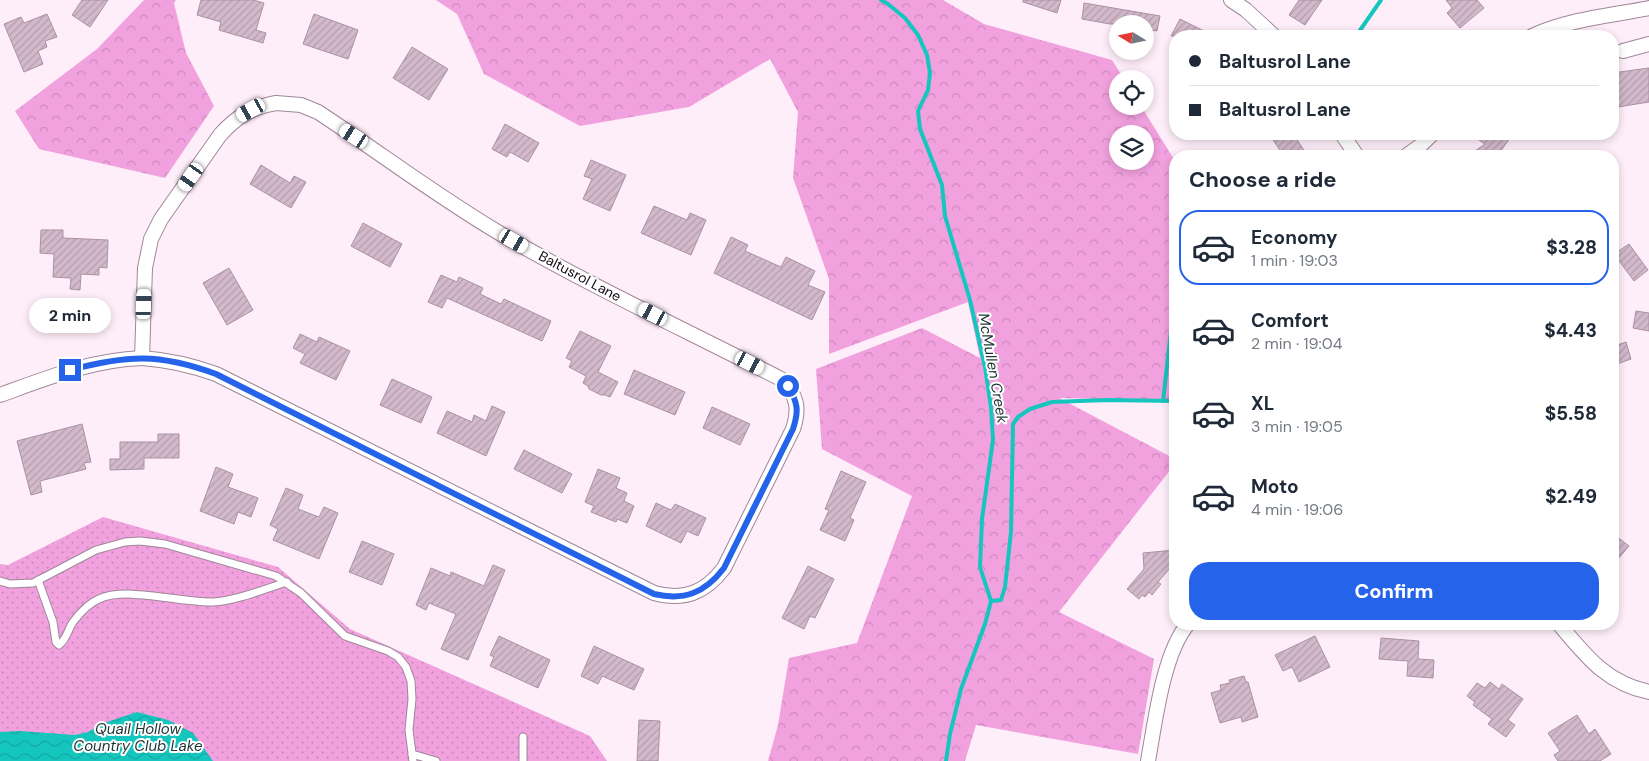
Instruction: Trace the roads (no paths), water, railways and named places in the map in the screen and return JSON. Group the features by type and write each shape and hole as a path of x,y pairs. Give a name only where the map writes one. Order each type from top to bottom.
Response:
{"street":[{"path":"1230,0 1250,5 1269,30"},
{"path":"1547,30 1560,25 1649,8"},
{"path":"1623,51 1649,44"},
{"name":"Baltusrol Lane","path":"0,395 70,370 120,359 142,358 192,365 216,374 654,594 666,597 693,594 705,588 716,579 724,568 793,429 797,410 796,399 788,386 781,380 545,259 499,232 318,112 301,105 288,103 262,106 245,113 230,123 161,219 151,239 145,268 142,358"},
{"path":"1413,150 1425,140"},
{"path":"1148,761 1160,696 1171,653 1184,630"},
{"path":"1564,630 1599,669 1624,685 1649,692"}],"lane":[{"path":"0,581 10,584 21,584 38,580 96,550 125,542 140,541 165,544 276,576 301,593 345,636 388,651 398,657 406,667 411,681 412,698 409,730 413,757 436,761"},
{"path":"38,580 53,622 56,642 59,644 65,639 73,623 92,602 100,598 132,595 212,602 234,598 286,582"},
{"path":"523,737 523,761"}],"water":[{"name":"Quail Hollow Country Club Lake","path":"137,712 168,720 193,733 213,761 0,761 0,732 20,731 75,735 88,732 104,723"}],"waterway":[{"name":"McMullen Creek","path":"881,0 905,18 918,35 927,55 930,73 928,90 918,111 920,129 942,185 945,216 970,300 985,367 991,407 993,440 982,519 980,567 991,601 985,624 961,689 950,734 946,761"},
{"path":"1360,30 1381,0"},
{"path":"1163,401 1169,348"},
{"path":"991,601 1001,600 1005,587 1011,532 1013,424 1018,417 1030,409 1052,402 1169,401"}]}
